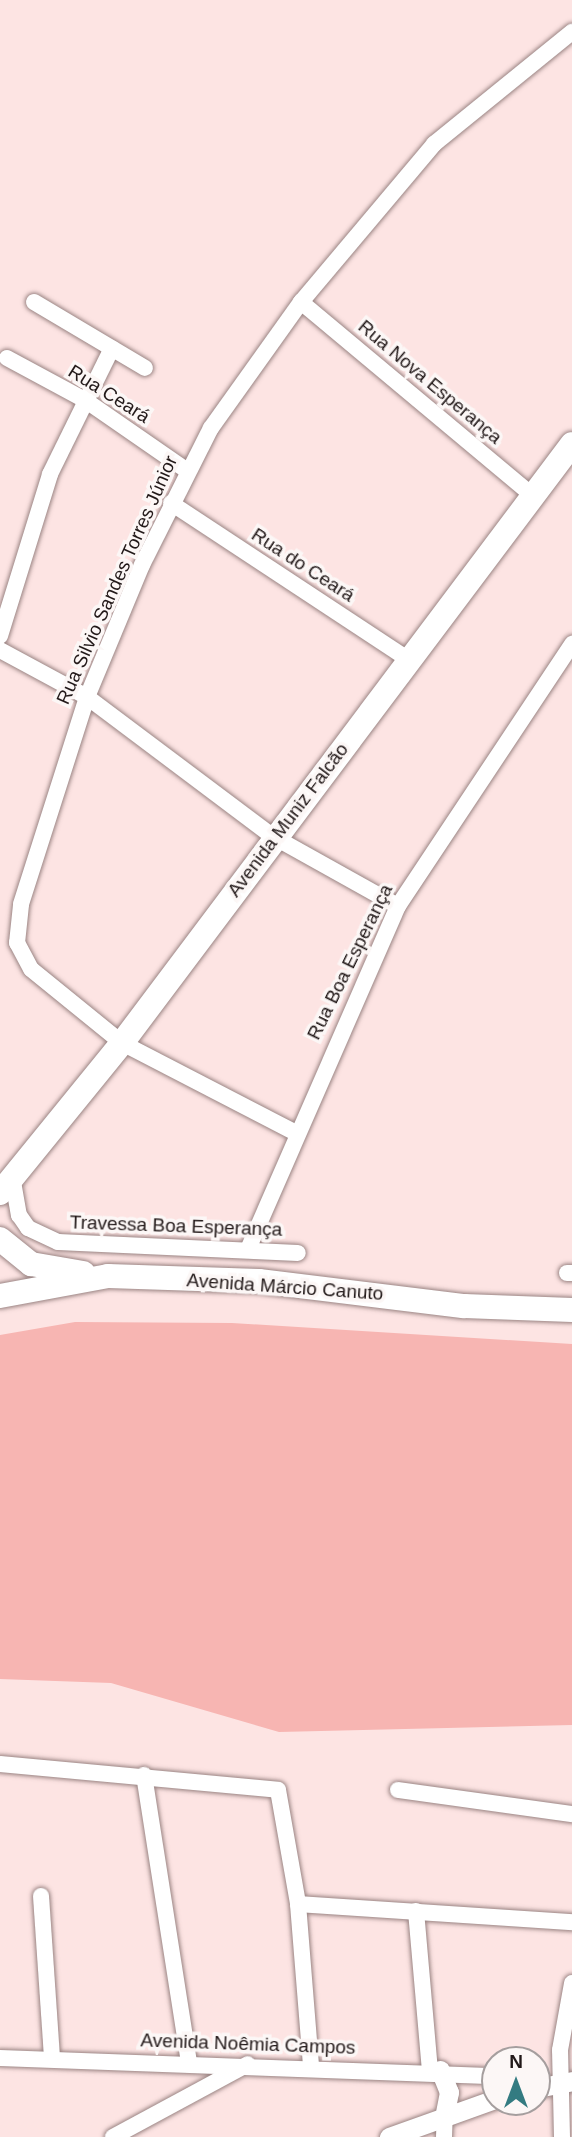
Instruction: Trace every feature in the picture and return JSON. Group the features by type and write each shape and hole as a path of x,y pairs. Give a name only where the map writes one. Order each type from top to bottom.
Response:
{"main road":[{"name":"Avenida Muniz Falcão","path":"6,1184 122,1043 272,836 411,661 572,444"},
{"path":"0,1239 31,1264 108,1276"},
{"name":"Avenida Márcio Canuto","path":"0,1296 108,1276 259,1281 464,1306 572,1310"}],"street":[{"name":"Rua Silvio Sandes Torres Júnior","path":"294,1132 122,1043 24,962 17,943 21,904 87,697 186,470 301,302 434,144 572,32"},
{"path":"34,302 145,368"},
{"name":"Rua Nova Esperança","path":"301,302 366,364 532,495"},
{"path":"0,636 32,522 85,400 112,348"},
{"name":"Rua Ceará","path":"7,358 85,400 186,470"},
{"name":"Rua do Ceará","path":"171,503 411,661"},
{"name":"Rua Boa Esperança","path":"249,1247 294,1132 398,906 572,644"},
{"path":"0,650 87,697 272,836 398,906"},
{"name":"Travessa Boa Esperança","path":"6,1184 19,1215 28,1228 58,1242 249,1247 298,1253"},
{"path":"0,1764 144,1775 278,1790 298,1903 311,2066"},
{"path":"144,1775 188,2063"},
{"path":"398,1790 572,1814"},
{"path":"41,1896 52,2059"},
{"path":"298,1903 572,1922"},
{"path":"416,1910 435,2070 449,2092 444,2137"},
{"path":"562,2137 572,1983"},
{"name":"Avenida Noêmia Campos","path":"0,2058 435,2070 481,2075"},
{"path":"0,2066 19,2058"},
{"path":"113,2137 248,2064"},
{"path":"389,2137 445,2112 481,2103"}],"shaded area":[{"path":"75,1322 232,1323 572,1344 572,1725 279,1732 111,1683 0,1679 0,1335"}]}
